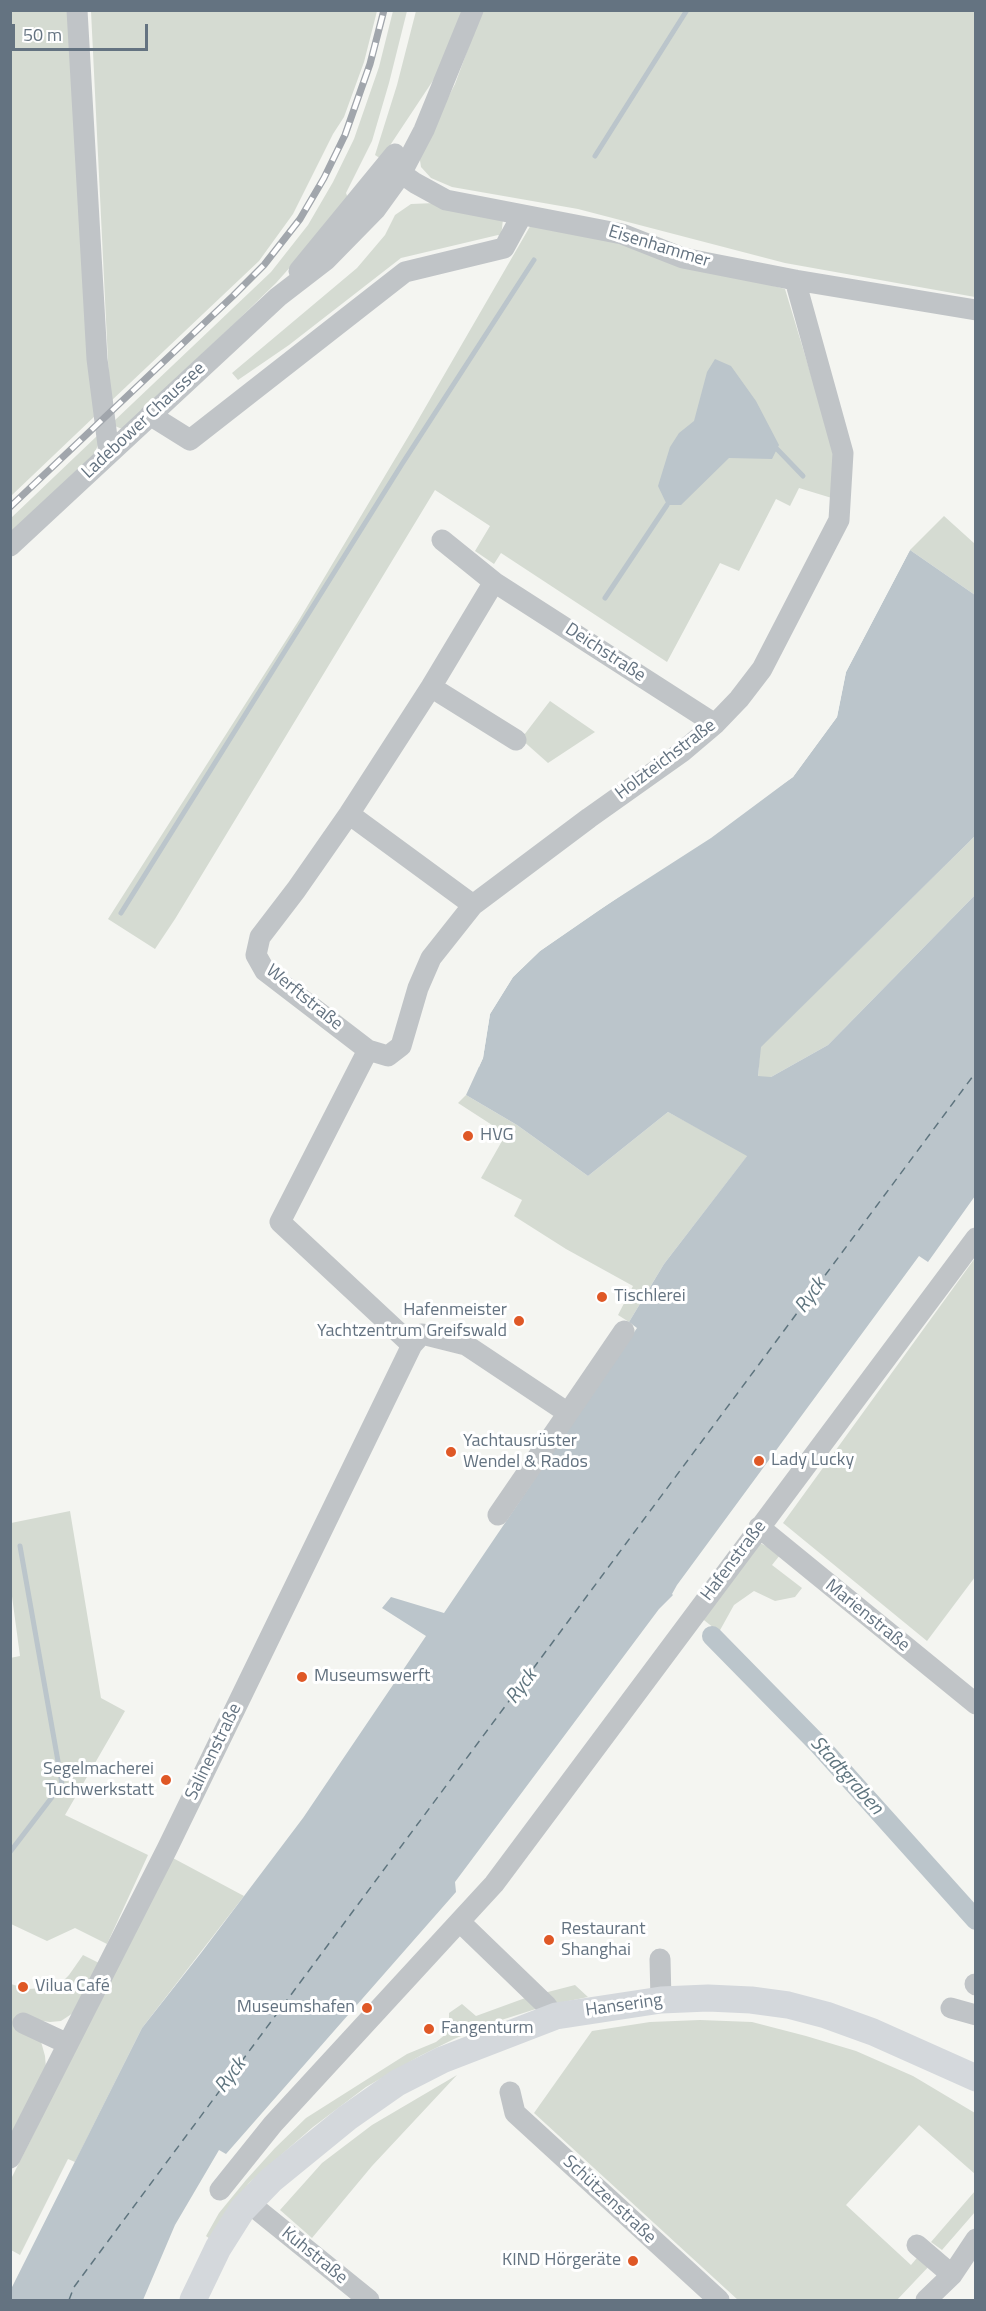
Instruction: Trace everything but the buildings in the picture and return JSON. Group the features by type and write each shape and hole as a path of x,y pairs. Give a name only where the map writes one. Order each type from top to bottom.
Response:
{"main road":[{"name":"Hansering","path":"193,2301 218,2248 242,2210 271,2180 356,2112 397,2084 442,2060 556,2016 661,2000 708,1998 788,2005 826,2015 873,2032 975,2078"},
{"name":"Hansering","path":"212,2301 224,2271 259,2211 276,2185 298,2159"}],"street":[{"path":"77,10 97,359 109,453"},
{"name":"Ladebower Chaussee","path":"10,546 278,297 326,260 375,210 394,169 424,130 473,10"},
{"name":"Eisenhammer","path":"394,169 446,200 622,234 683,258 795,280 975,310"},
{"path":"150,415 190,440 405,272 504,248 522,215"},
{"name":"Holzteichstraße","path":"365,1056 388,1056 401,1046 418,988 432,958 473,905 682,752 716,724 762,669 839,519 843,453 795,280"},
{"name":"Deichstraße","path":"442,540 494,582 716,724"},
{"path":"473,905 349,814 431,687 494,582"},
{"path":"431,687 516,740"},
{"name":"Werftstraße","path":"349,814 260,937 256,955 266,971 365,1056"},
{"path":"365,1056 362,1075 368,1088"},
{"path":"365,1056 280,1222 412,1344 422,1334 466,1345 568,1413"},
{"name":"Hafenstraße","path":"220,2190 273,2124 494,1884 975,1238"},
{"path":"498,1515 624,1331"},
{"name":"Salinenstraße","path":"10,2158 167,1849 412,1344"},
{"name":"Marienstraße","path":"759,1527 975,1704"},
{"path":"460,1922 547,2006"},
{"path":"660,1959 661,2000"},
{"path":"951,2008 975,2015"},
{"path":"23,2024 68,2044"},
{"name":"Schützenstraße","path":"510,2092 515,2113 719,2301"},
{"name":"Kuhstraße","path":"259,2211 369,2301"},
{"path":"926,2301 952,2275 975,2239"},
{"path":"917,2245 952,2275"},
{"path":"952,2275 975,2265"}],"shaded area":[{"path":"11,11 70,11 96,415 11,496"},
{"path":"91,11 377,11 364,62 344,117 333,134 293,214 259,261 110,402"},
{"path":"393,11 407,11 372,141 346,193 349,201 276,283 236,322 122,429 115,426 113,422 271,272 308,225 354,139 379,67"},
{"path":"416,11 463,11 436,76 381,159 375,155 397,85"},
{"path":"482,11 975,11 975,297 785,263 578,209 452,187 431,178 421,167 419,154 455,84"},
{"path":"435,203 503,219 501,237 498,235 401,258 289,345 238,380 232,373 357,268 385,235 395,215 411,204"},
{"path":"532,223 555,226 785,289 834,451 835,499 799,488 790,506 776,499 739,571 720,563 667,662 501,553 494,564 475,551 490,526 435,490 155,949 108,919 299,620"},
{"path":"98,435 99,443 92,458 11,534 11,518"},
{"path":"944,516 975,544 975,595 910,550"},
{"path":"550,701 595,732 548,763 521,739"},
{"path":"975,836 975,895 828,1045 771,1077 758,1077 760,1047"},
{"path":"466,1095 517,1125 588,1176 668,1112 748,1155 664,1264 629,1322 618,1315 633,1286 566,1249 514,1216 522,1200 481,1178 506,1134 458,1103"},
{"path":"975,1258 975,1577 927,1641 783,1523"},
{"path":"70,1511 101,1698 125,1711 65,1815 148,1855 107,1944 75,1928 47,1941 11,1924 10,1658 20,1656 11,1589 11,1523"},
{"path":"760,1543 780,1555 772,1565 802,1588 795,1597 775,1601 754,1591 734,1605 719,1632 700,1617"},
{"path":"171,1857 244,1896 142,2028 75,2162 68,2159 20,2255 11,2250 10,2181"},
{"path":"83,1955 99,1963 73,2013 61,2021 35,2020 46,2068 11,2142 11,1984 27,1989 46,1988 63,1981"},
{"path":"575,1985 588,1997 554,2004 544,1993"},
{"path":"528,1997 539,2008 492,2023 454,2039 366,2087 313,2127 249,2183 210,2239 206,2236 219,2213 246,2180 306,2118 407,2054 436,2042 446,2034 449,2013 462,2004 476,2016"},
{"path":"700,2020 752,2022 856,2051 913,2076 975,2113 975,2174 919,2125 846,2205 911,2265 921,2253 932,2263 897,2300 738,2300 534,2113 592,2031 650,2022"},
{"path":"457,2075 372,2166 312,2238 280,2210 322,2163 372,2125"},
{"path":"975,2191 975,2212 942,2250 931,2242"}],"water":[{"path":"715,359 731,366 756,401 779,445 772,459 729,458 681,505 667,505 658,486 670,447 679,433 694,421 707,372"},
{"name":"Ryck","path":"910,550 975,595 975,836 761,1047 758,1076 771,1077 828,1045 975,895 975,1196 928,1262 919,1256 677,1585 673,1595 659,1609 455,1882 456,1892 226,2154 219,2150 175,2225 143,2300 11,2300 10,2291 142,2028 303,1818 426,1636 382,1608 391,1597 444,1613 637,1328 629,1322 664,1264 747,1156 668,1112 588,1176 517,1125 466,1095 483,1058 490,1014 513,977 540,951 711,838 793,777 837,717 846,672"}],"pier":[{"path":"908,548 910,550 846,672 837,717 793,777 727,822 791,775 834,716 843,671"},
{"path":"684,852 540,951 513,977 490,1014 483,1058 479,1067 476,1066 480,1057 488,1013 511,975 538,949 597,907"}],"waterway":[{"path":"595,156 687,10"},
{"path":"121,913 402,464 534,260"},
{"path":"777,449 803,476"},
{"path":"605,598 667,505"},
{"path":"10,1852 62,1784 20,1546"},
{"name":"Stadtgraben","path":"712,1636 819,1745 976,1920"}],"ferry route":[{"path":"69,2300 74,2287 976,1072"}],"railway":[{"path":"10,507 233,296 264,265 300,219 345,135 370,64 384,10"}],"place":[{"name":"HVG","path":"468,1136"},
{"name":"Tischlerei","path":"602,1297"},
{"name":"Hafenmeister Yachtzentrum Greifswald","path":"519,1321"},
{"name":"Yachtausrüster Wendel & Rados","path":"451,1452"},
{"name":"Lady Lucky","path":"759,1461"},
{"name":"Museumswerft","path":"302,1677"},
{"name":"Segelmacherei Tuchwerkstatt","path":"166,1780"},
{"name":"Restaurant Shanghai","path":"549,1940"},
{"name":"Vilua Café","path":"23,1987"},
{"name":"Museumshafen","path":"367,2008"},
{"name":"Fangenturm","path":"429,2029"},
{"name":"KIND Hörgeräte","path":"633,2261"}]}
